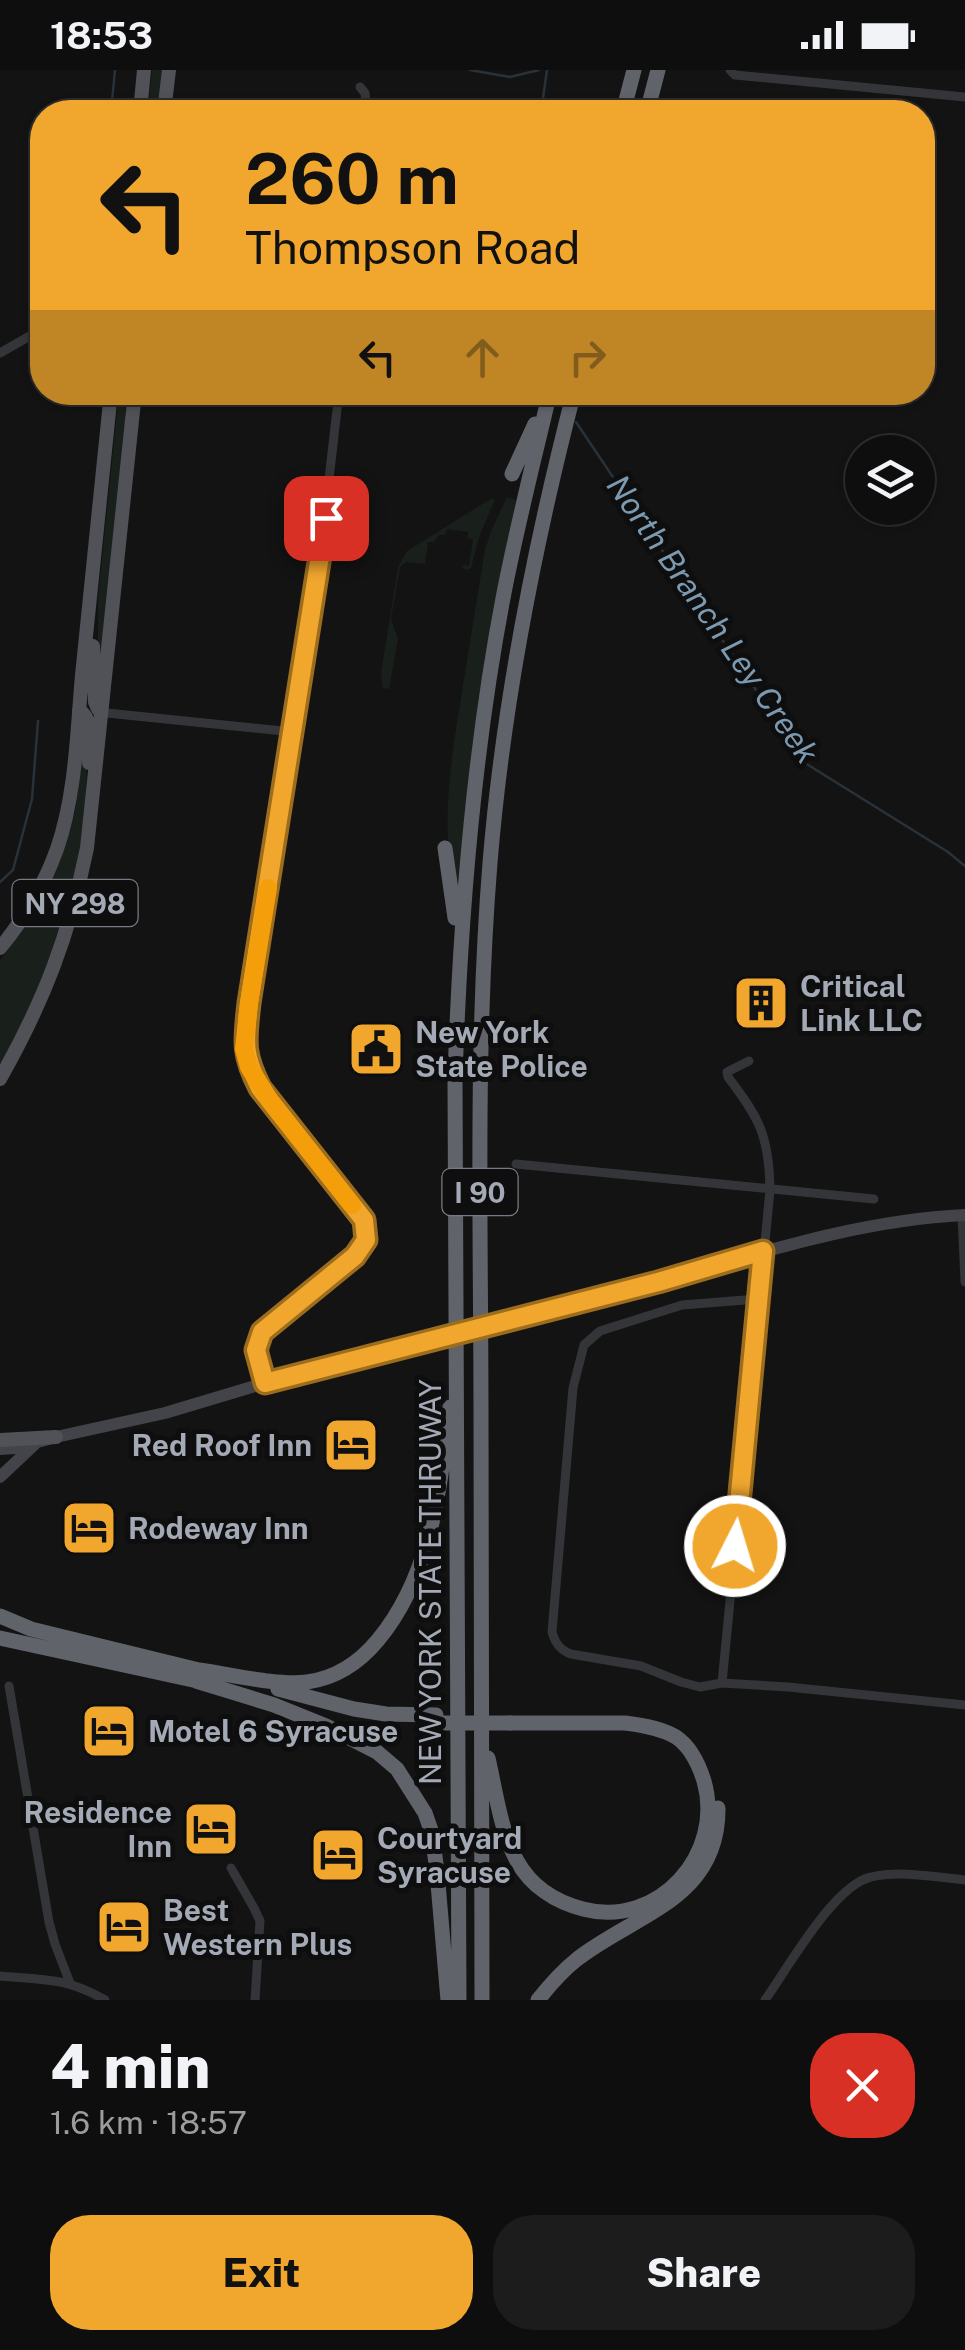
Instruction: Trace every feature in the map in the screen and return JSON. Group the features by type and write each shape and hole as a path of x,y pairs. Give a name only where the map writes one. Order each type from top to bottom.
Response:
{"highway":[{"path":"626,100 634,70"},
{"path":"650,100 658,70"},
{"path":"512,474 543,405"},
{"name":"NEW YORK STATE THRUWAY","path":"459,2000 455,1079 458,970 488,688 520,514 547,405"},
{"name":"NEW YORK STATE THRUWAY","path":"482,2000 482,1021 489,878 510,698 528,590 571,405"},
{"path":"445,848 454,904 458,970"},
{"path":"198,1676 305,1682 343,1671 366,1654 391,1624 408,1596 431,1532 457,1357"},
{"path":"0,1616 31,1629 198,1676 326,1726 377,1752 396,1769 432,1833 448,2000"},
{"path":"0,1638 386,1714 436,1719 636,1716 667,1725 699,1749 712,1775 718,1794 717,1830 710,1854 687,1888 668,1904 574,1961 538,2000"},
{"path":"482,1727 506,1837 518,1863 542,1890 569,1906 613,1912 648,1904 678,1883 698,1854 708,1822 706,1790 686,1746 675,1736 640,1725 510,1719"}],"main road":[{"path":"141,100 144,70"},
{"path":"165,100 168,70"},
{"name":"NY 298","path":"0,948 39,892 58,845 70,791 110,405"},
{"name":"NY 298","path":"0,1079 36,1012 56,964 79,885 90,828 132,405"},
{"path":"90,595 95,702 102,712"},
{"path":"79,710 89,721 90,828"},
{"path":"0,1440 56,1437"}],"street":[{"path":"730,70 735,76 965,97"},
{"path":"360,86 366,100"},
{"path":"0,353 30,336"},
{"path":"265,1383 256,1350 262,1332 355,1256 367,1232 364,1220 260,1088 244,1049 318,575 337,405"},
{"path":"79,710 293,732"},
{"path":"722,1682 770,1190 766,1141 752,1108 727,1072 749,1061"},
{"path":"516,1164 874,1199"},
{"path":"0,1448 16,1448 165,1413 265,1383 853,1228 963,1215 965,1282"},
{"path":"758,1298 682,1305 600,1331 581,1350 572,1398 552,1632 556,1643 571,1654 641,1666 700,1686 722,1682 965,1705"},
{"path":"0,1477 36,1443"},
{"path":"9,1686 49,1922 70,1983"},
{"path":"231,1868 260,1921 255,2000"},
{"path":"764,2000 836,1900 860,1880 896,1874 965,1880"},
{"path":"0,1976 70,1983 98,1998"}],"shaded area":[{"path":"152,70 163,70 160,100 149,100"},
{"path":"118,405 126,405 125,450 98,693 98,598"},
{"path":"507,497 516,500 481,691 458,884 448,839 453,754 485,549"},
{"path":"492,498 495,500 471,568 462,568 469,566 473,539 467,538 468,532 447,529 445,535 428,542 425,564 406,562 400,567 391,619 398,639 389,689 383,688 381,673 398,567 407,551"},
{"path":"85,729 85,825 71,897 41,984 0,1065 0,960 31,920 61,859 76,807"}],"waterway":[{"path":"112,100 115,70"},
{"path":"470,70 510,77 539,70"},
{"name":"North Branch Ley Creek","path":"543,100 547,70"},
{"name":"North Branch Ley Creek","path":"576,422 805,763 965,866"},
{"path":"0,882 13,870 32,799 38,721"}],"slow traffic":[{"path":"268,888 244,1049 260,1088 352,1205"}],"place":[{"name":"Critical Link LLC","path":"761,1003"},
{"name":"New York State Police","path":"376,1049"},
{"name":"Red Roof Inn","path":"351,1445"},
{"name":"Rodeway Inn","path":"89,1528"},
{"name":"Motel 6 Syracuse","path":"109,1731"},
{"name":"Residence Inn","path":"211,1829"},
{"name":"Courtyard Syracuse","path":"338,1855"},
{"name":"Best Western Plus","path":"124,1927"}],"route":[{"path":"326,518 244,1049 260,1088 364,1220 367,1232 355,1256 262,1332 256,1350 265,1383 658,1282 763,1251 735,1546"}]}
